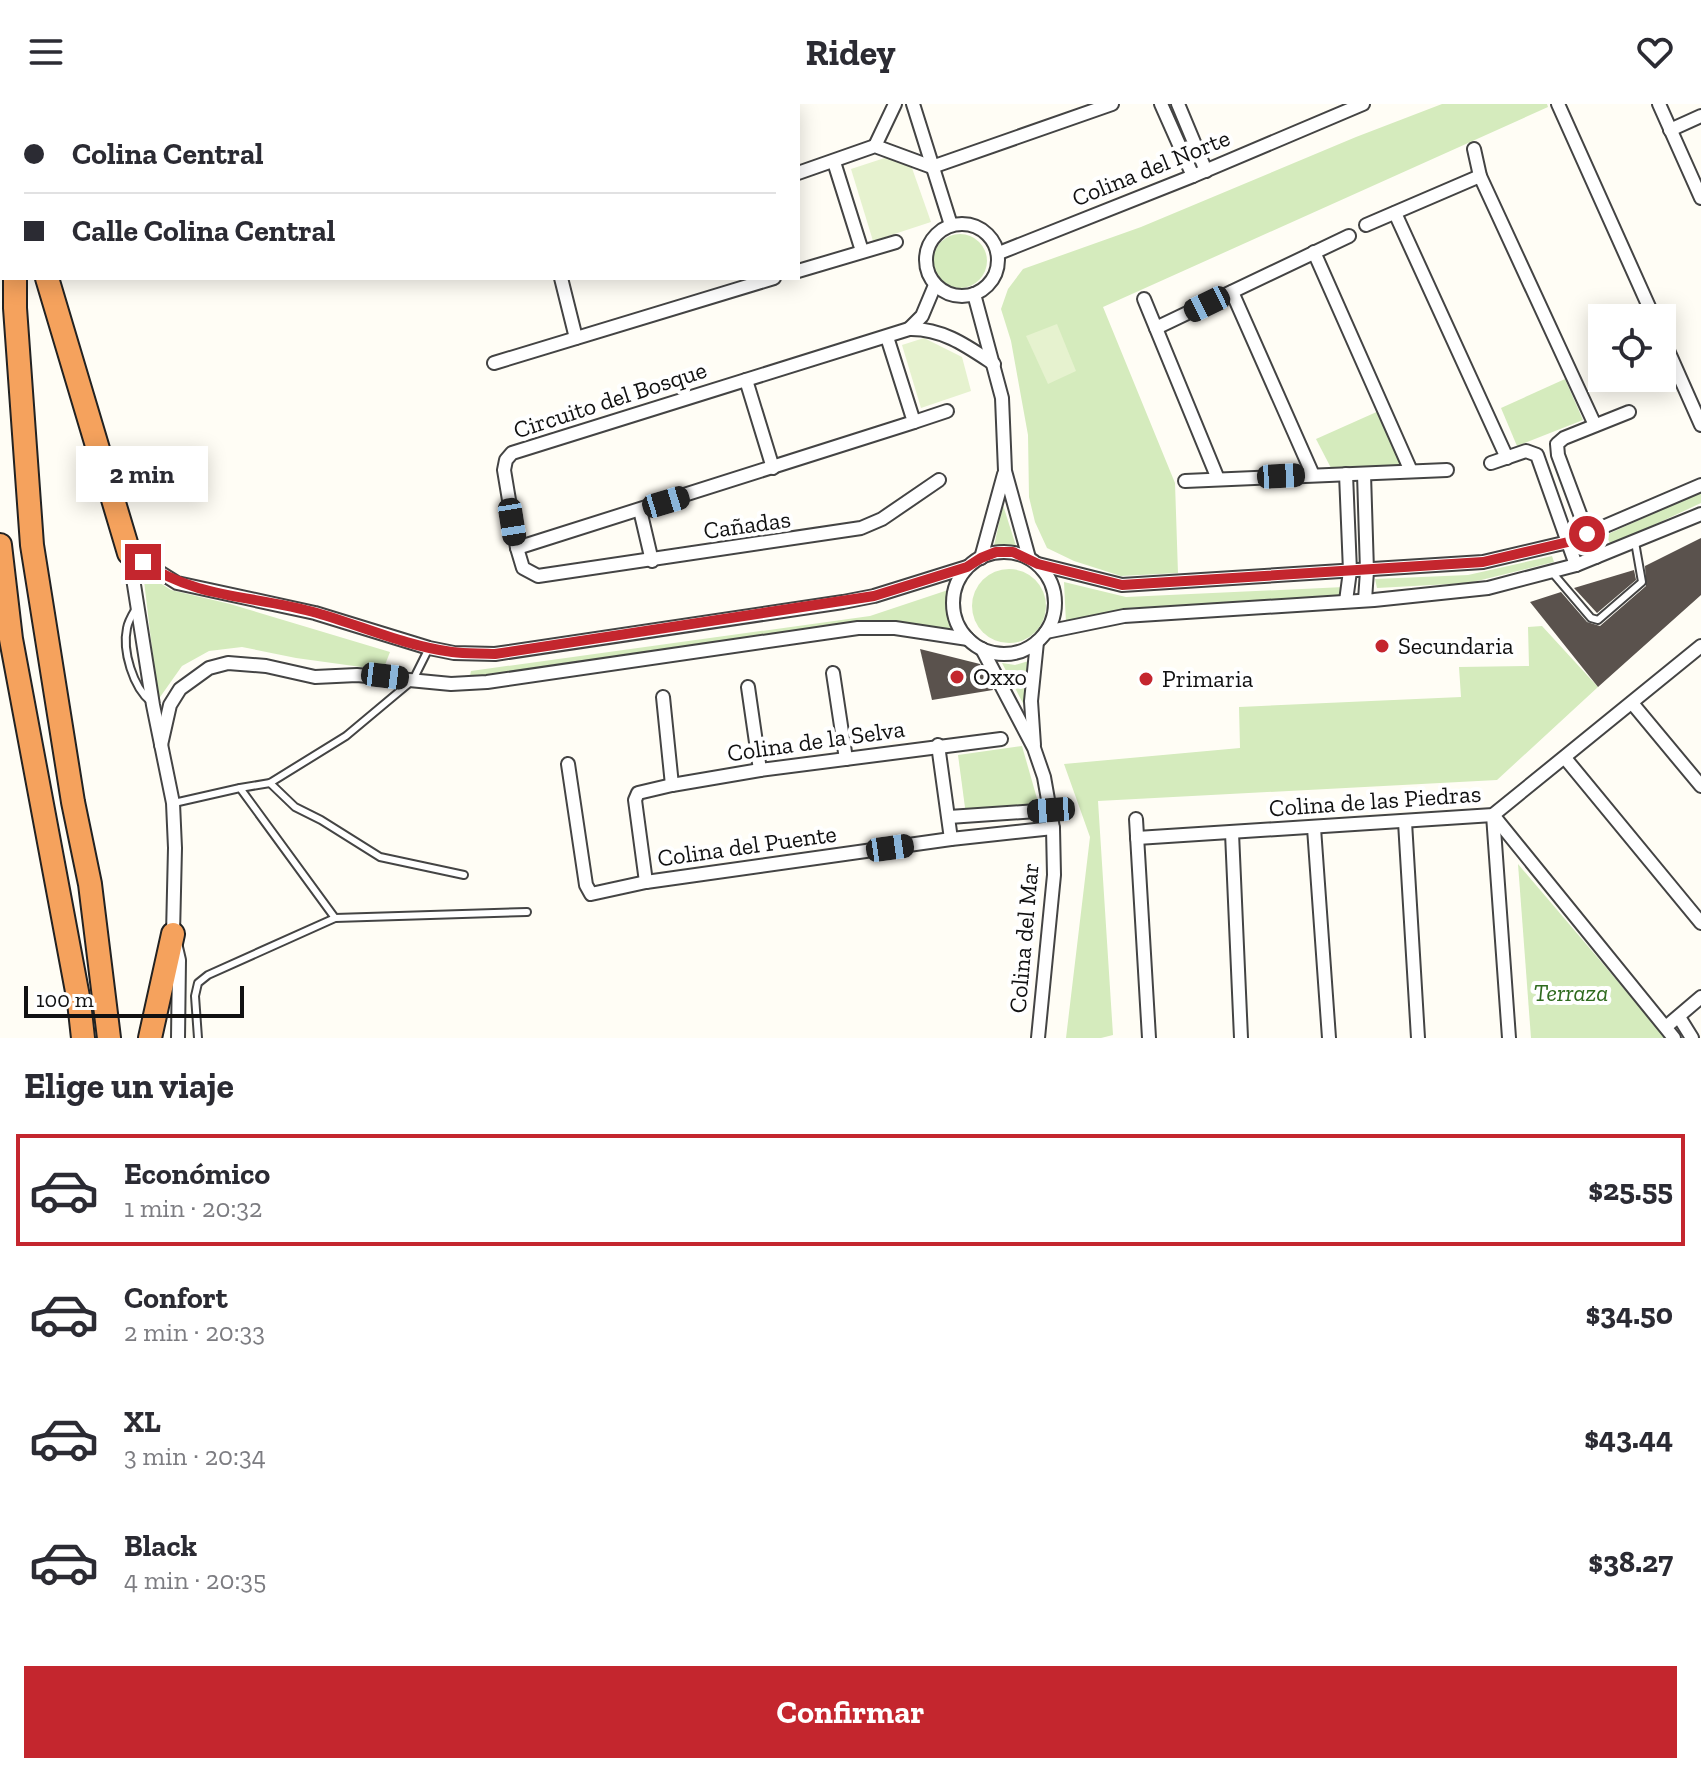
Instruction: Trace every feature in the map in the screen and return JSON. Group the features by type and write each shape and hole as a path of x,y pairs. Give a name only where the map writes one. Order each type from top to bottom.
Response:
{"highway":[{"path":"15,280 32,545 90,884 109,1038"},
{"path":"48,280 129,553"},
{"path":"0,545 13,654 79,1002 83,1038"},
{"path":"150,1038 173,934"},
{"path":"71,1038 79,1002"}],"street":[{"path":"875,146 895,104"},
{"path":"913,104 951,225"},
{"path":"800,172 875,146 932,167 1112,104"},
{"path":"1161,104 1199,173"},
{"path":"1178,104 1199,173"},
{"name":"Colina del Norte","path":"999,253 1363,104"},
{"path":"1558,104 1648,304"},
{"path":"1659,104 1701,198"},
{"path":"1670,130 1701,116"},
{"path":"1474,149 1480,176 1595,425"},
{"path":"834,162 862,251"},
{"path":"1366,225 1480,176"},
{"path":"1395,213 1507,458"},
{"path":"962,223 981,228 999,253 999,264 991,283 974,294 953,295 935,285 926,266 926,256 934,237 951,225 962,223"},
{"path":"1156,328 1349,236"},
{"path":"800,270 896,242"},
{"path":"1314,252 1411,471"},
{"path":"562,280 576,338"},
{"path":"494,363 767,280"},
{"path":"909,329 922,316 935,285"},
{"path":"1232,292 1313,475"},
{"path":"974,294 1002,398 1005,471 1033,561 1047,575 1054,589 1056,604 1053,619 1042,637"},
{"path":"1144,299 1218,479"},
{"path":"909,329 943,334 965,344 994,364"},
{"name":"Circuito del Bosque","path":"517,548 504,470 506,460 512,453 909,329"},
{"path":"887,337 914,422"},
{"path":"1676,369 1701,425"},
{"path":"746,380 773,468"},
{"path":"517,548 947,411"},
{"path":"1596,557 1558,455 1557,444 1564,438 1629,412"},
{"path":"1491,463 1526,451 1534,452 1576,565"},
{"path":"1185,481 1447,470"},
{"path":"981,558 1005,471"},
{"path":"1346,474 1350,571 1346,601"},
{"path":"1364,474 1365,600"},
{"name":"Cañadas","path":"517,548 523,568 538,576 861,528 882,519 939,480"},
{"path":"129,553 177,583 315,613 429,648 454,653 495,654 874,596 967,567 996,552 1013,552 1033,561 1122,585 1483,562 1568,542 1701,485"},
{"path":"640,510 652,561"},
{"path":"967,567 953,595 953,611 958,626 968,639 982,649 1001,654 1020,652 1042,637 1124,616 1365,600 1488,588 1576,565 1701,514"},
{"path":"129,553 153,705 173,803 173,934 179,960 178,1038"},
{"path":"161,745 170,705 180,689 209,668 228,663 315,677 357,675 451,684 487,682 858,628 895,628 968,639"},
{"name":"Colina del Mar","path":"1034,748 1031,701 1042,637"},
{"name":"Colina de las Piedras","path":"1137,838 1493,815 1701,646"},
{"name":"Colina del Mar","path":"982,649 1034,748 1051,810 1054,875 1038,1038"},
{"path":"833,673 846,759"},
{"path":"748,687 760,770"},
{"path":"663,697 672,785"},
{"path":"1632,703 1701,786"},
{"name":"Colina de la Selva","path":"646,882 635,800 638,793 760,770 1001,739"},
{"path":"938,745 951,839"},
{"path":"1565,758 1701,923"},
{"name":"Colina del Puente","path":"568,764 586,885 591,894 646,882 951,839 1053,828"},
{"path":"949,817 1051,810"},
{"path":"1493,815 1674,1038"},
{"path":"1493,815 1509,1038"},
{"path":"1136,819 1149,1038"},
{"path":"1405,822 1418,1038"},
{"path":"1314,828 1329,1038"},
{"path":"1232,833 1241,1038"},
{"path":"1667,1026 1701,997"},
{"path":"1679,1017 1692,1038"}],"lane":[{"path":"1551,571 1591,618 1598,620 1642,582 1635,542"},
{"path":"173,803 270,783 346,736 413,680 429,648"},
{"path":"270,783 295,807 380,857 464,875"},
{"path":"240,788 335,918"},
{"path":"198,1038 195,996 198,983 208,975 335,918 527,912"}],"green space":[{"path":"1442,104 1547,104 1548,107 1103,307 1175,483 1178,573 1121,576 1074,561 1047,548 1035,522 1029,497 1028,435 1011,341 1001,309 1008,289 1023,269 1141,227"},
{"path":"906,151 931,222 873,241 851,169"},
{"path":"960,234 979,242 987,261 979,280 960,288 941,280 933,261 941,242"},
{"path":"1057,324 1076,371 1048,384 1026,336"},
{"path":"924,338 962,357 971,391 921,408 902,345"},
{"path":"1565,379 1583,420 1517,446 1501,408"},
{"path":"1381,410 1404,465 1331,468 1316,439"},
{"path":"1701,492 1701,503 1611,545 1606,535"},
{"path":"1003,505 1016,546 994,546"},
{"path":"1552,556 1554,562 1469,583 1377,588 1375,579 1468,575"},
{"path":"1009,569 1023,572 1035,580 1043,592 1046,606 1043,620 1035,632 1023,640 1009,643 995,640 983,632 975,620 972,606 975,592 983,580 995,572"},
{"path":"143,572 171,590 230,604 390,652 383,670 242,647 209,651 182,666 158,700"},
{"path":"1064,582 1126,597 1344,587 1344,596 1128,608 1066,623"},
{"path":"951,589 947,614 955,631 874,623 469,680 471,671 870,616"},
{"path":"1542,626 1598,687 1497,780 1098,801 1113,1035 1066,1038 1090,837 1064,764 1240,748 1239,707 1461,697 1459,667 1529,666 1528,627"},
{"path":"1032,660 1027,711 1002,663 1015,665"},
{"path":"1022,746 1040,809 966,815 958,755"},
{"name":"Terraza","path":"1518,864 1666,1038 1531,1038"}],"building":[{"path":"1701,538 1701,595 1598,687 1530,602 1561,592 1587,622 1600,626 1646,586 1645,566"},
{"path":"1634,570 1636,580 1597,613 1574,588"},
{"name":"Oxxo","path":"920,649 980,664 993,690 932,700"}],"place":[{"name":"Secundaria","path":"1382,646"},
{"name":"Oxxo","path":"957,677"},
{"name":"Primaria","path":"1146,679"}],"route":[{"path":"143,562 177,583 315,613 429,648 454,653 495,654 874,596 967,567 996,552 1013,552 1038,564 1122,585 1483,562 1568,542 1587,534"}]}
